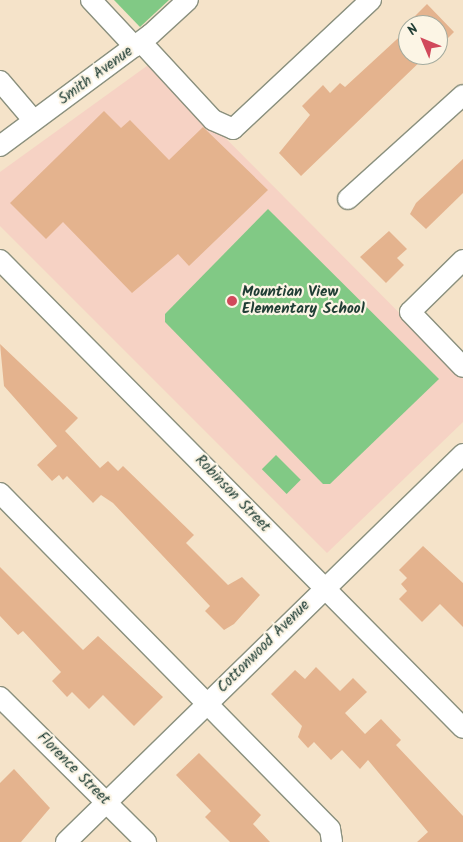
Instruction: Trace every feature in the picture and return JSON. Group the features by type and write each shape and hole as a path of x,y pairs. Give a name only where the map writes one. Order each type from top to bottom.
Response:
{"street":[{"path":"91,0 138,44 213,120 233,129 371,0"},
{"name":"Smith Avenue","path":"0,146 138,44 188,0"},
{"path":"0,81 34,121"},
{"path":"348,199 463,95"},
{"name":"Robinson Street","path":"0,260 463,728"},
{"path":"463,260 410,312 463,367"},
{"name":"Cottonwood Avenue","path":"66,842 323,588 463,454"},
{"path":"0,493 204,706 330,830 332,842"},
{"name":"Florence Street","path":"0,697 146,842"}],"shaded area":[{"name":"Mountian View Elementary School","path":"151,63 463,377 463,422 327,553 0,226 0,172"}],"green space":[{"path":"114,0 169,0 140,27"},
{"path":"268,209 439,379 330,484 323,484 165,322 165,314"},
{"path":"276,455 301,480 287,494 262,469"}],"building":[{"path":"427,4 438,15 416,15"},
{"path":"448,26 454,32 448,38"},
{"path":"398,38 398,65 417,65 301,176 279,153 310,115 302,106 323,85 330,93 340,83 345,87"},
{"path":"104,111 121,128 130,120 169,160 203,127 268,190 189,266 178,254 132,293 63,222 46,239 10,203"},
{"path":"463,159 463,193 426,229 410,214 416,203"},
{"path":"389,231 407,249 397,258 404,265 386,283 360,257"},
{"path":"0,344 78,418 65,431 100,468 108,461 118,471 123,466 194,535 186,543 228,585 242,577 260,595 234,624 224,630 205,611 210,606 113,503 101,495 93,503 67,476 63,480 59,475 52,481 37,465 57,446 4,386"},
{"path":"423,546 463,583 463,627 440,604 422,622 399,599 407,591 401,584 407,578 399,570"},
{"path":"0,567 83,650 98,636 163,697 134,726 103,695 89,709 72,692 67,697 52,681 61,672 23,631 18,635 0,616"},
{"path":"316,667 340,691 353,678 367,692 345,713 365,734 381,719 401,740 396,745 463,816 463,842 417,842 428,832 368,760 360,769 342,750 331,760 314,742 308,748 298,737 302,726 271,694 295,670 305,679"},
{"path":"199,753 261,815 253,824 270,842 230,842 205,817 211,811 176,775"},
{"path":"14,769 50,808 21,842 0,842 0,783"}],"place":[{"name":"Mountian View Elementary School","path":"232,301"}]}
